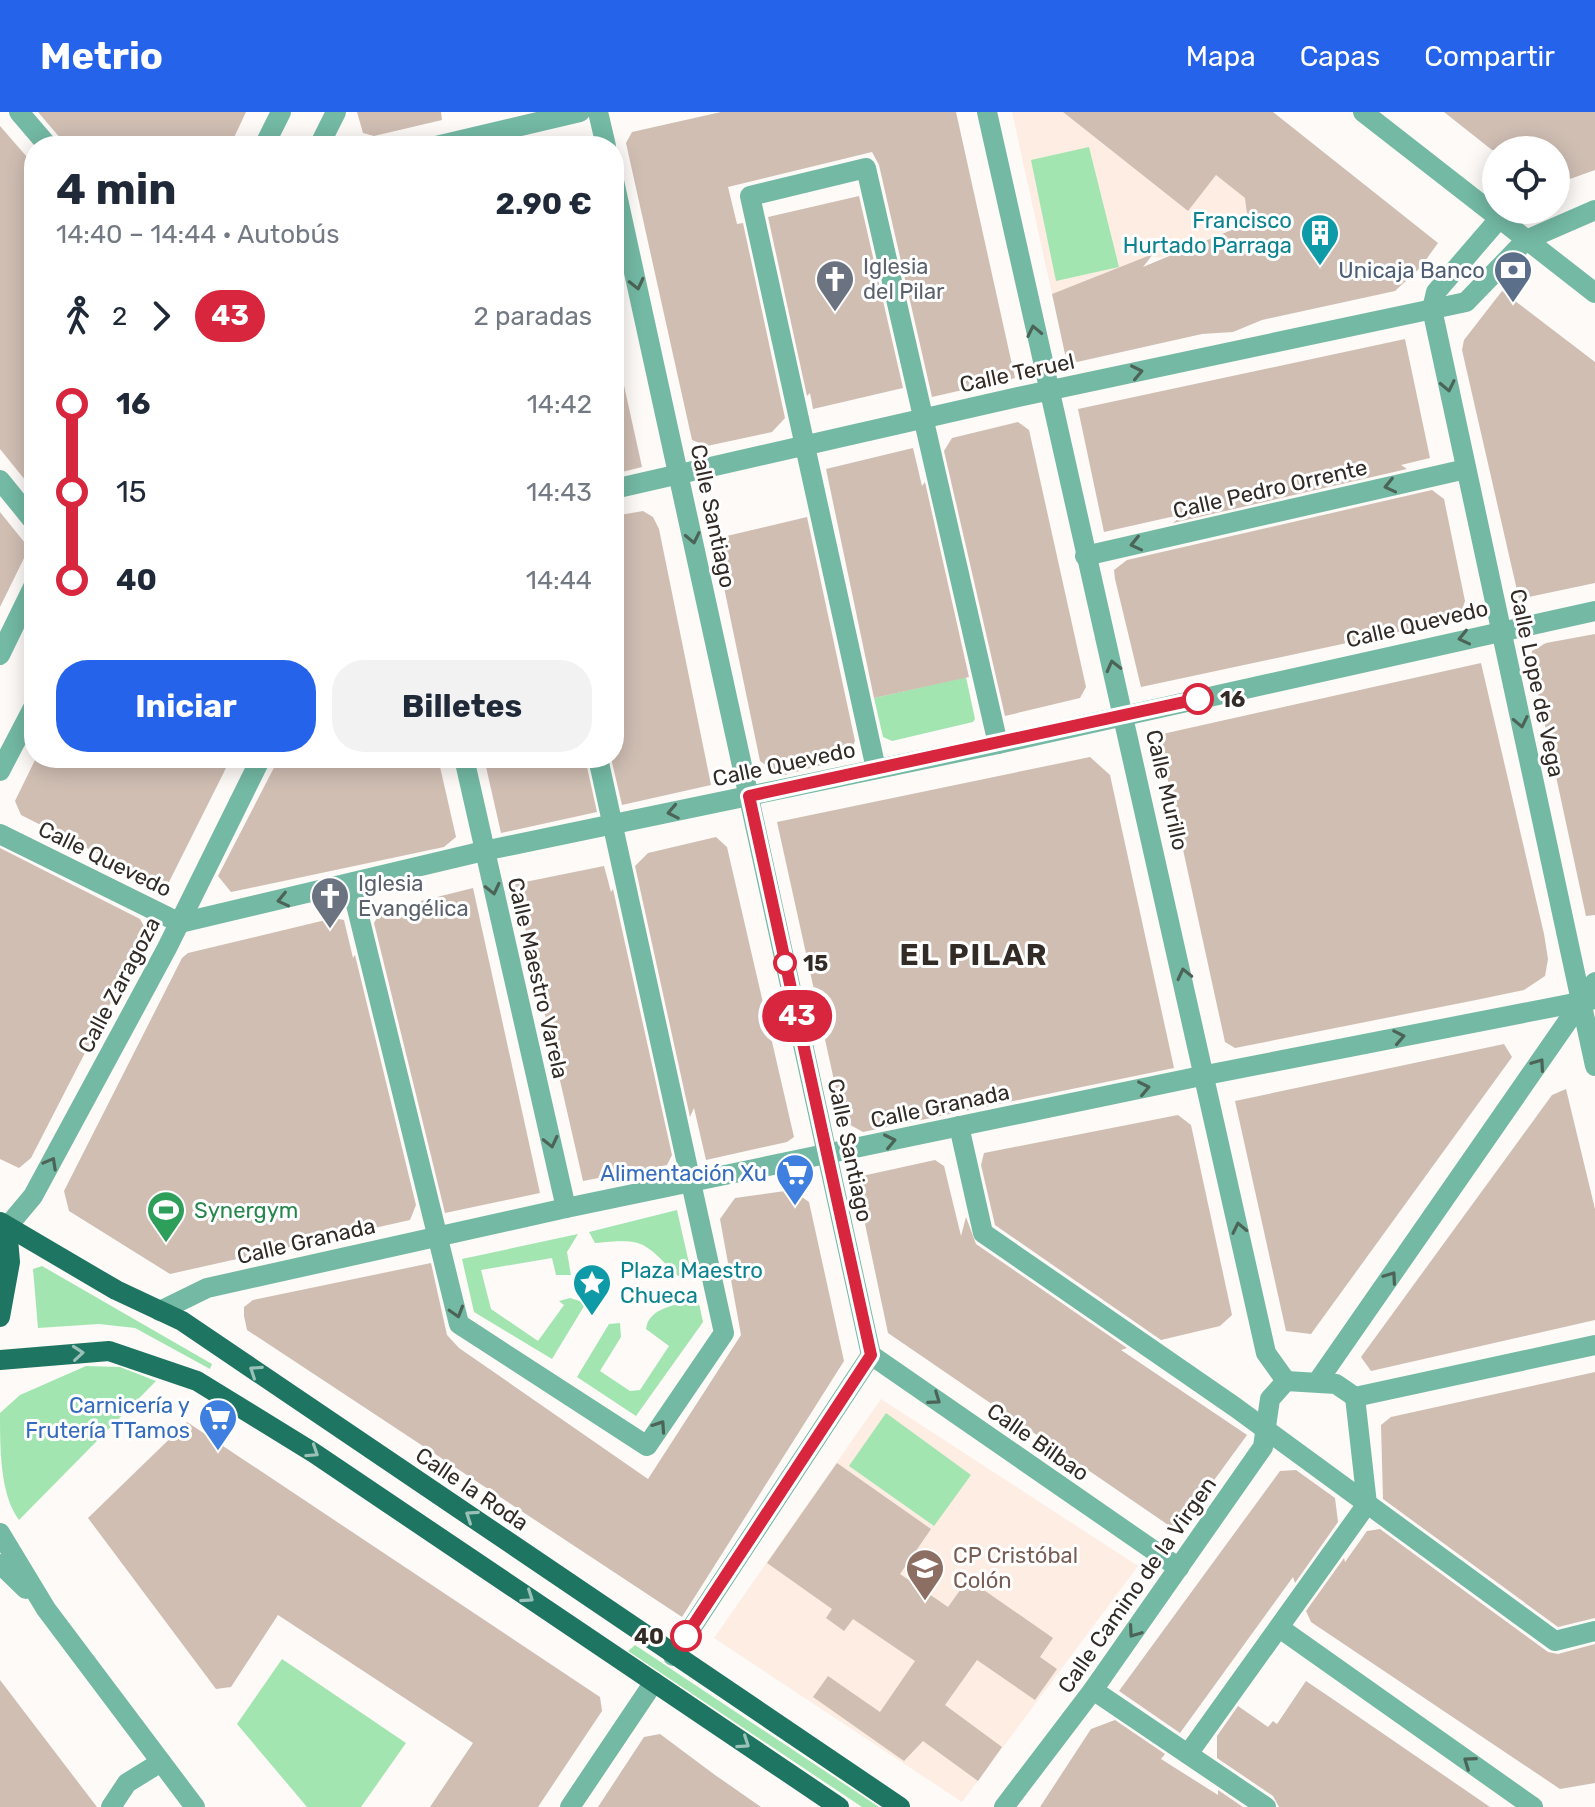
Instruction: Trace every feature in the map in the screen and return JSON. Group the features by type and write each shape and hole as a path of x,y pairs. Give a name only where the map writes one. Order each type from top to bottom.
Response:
{"main road":[{"name":"Calle la Roda","path":"4,1225 116,1290 182,1321 900,1807"},
{"path":"0,1317 10,1262 4,1225"},
{"path":"0,1360 109,1351 197,1381 314,1453 839,1807"}],"street":[{"path":"19,112 39,136"},
{"path":"269,136 281,112"},
{"path":"324,136 336,112"},
{"path":"483,136 580,112"},
{"path":"598,112 604,136"},
{"name":"Calle Murillo","path":"987,112 1047,391 1125,715 1266,1353 1286,1381"},
{"path":"1363,112 1482,207"},
{"path":"876,769 750,196 866,168 998,744"},
{"path":"1526,240 1595,210"},
{"path":"1432,309 1436,292 1495,224"},
{"path":"1504,224 1595,293"},
{"name":"Calle Santiago","path":"624,225 871,1355"},
{"name":"Calle Teruel","path":"624,487 1047,391 1466,302 1526,240"},
{"name":"Calle Lope de Vega","path":"1432,309 1501,630 1588,1000 1595,1066"},
{"name":"Calle Pedro Orrente","path":"1085,556 1466,469"},
{"path":"0,480 24,510"},
{"path":"0,655 24,606"},
{"name":"Calle Quevedo","path":"0,834 180,923 484,851 998,744 1595,611"},
{"path":"0,771 24,725"},
{"name":"Calle Zaragoza","path":"4,1225 33,1196 180,923 256,768"},
{"name":"Calle Maestro Varela","path":"466,768 566,1208"},
{"path":"351,884 459,1324 647,1446 724,1333 600,768"},
{"path":"1318,1381 1588,1000 1595,982"},
{"name":"Calle Granada","path":"160,1311 207,1288 566,1208 1206,1075 1588,1000"},
{"path":"959,1126 983,1233 1266,1430 1555,1641 1595,1631"},
{"path":"1286,1381 1336,1384 1355,1397 1595,1345"},
{"path":"673,1656 871,1355"},
{"name":"Calle Bilbao","path":"871,1355 1179,1568"},
{"name":"Calle Camino de la Virgen","path":"1004,1807 1093,1690 1263,1447 1270,1399 1286,1381"},
{"path":"1188,1754 1281,1629 1367,1504 1355,1397"},
{"path":"0,1533 46,1609 195,1807"},
{"path":"0,1564 46,1609"},
{"path":"1281,1629 1533,1807"},
{"path":"570,1807 654,1682"},
{"path":"1093,1690 1266,1807"},
{"path":"111,1807 127,1783 161,1762"}],"shaded area":[{"path":"1012,112 1063,112 1187,210 1216,175 1245,198 1248,223 1161,258 1149,256 1052,294"},
{"name":"CP Cristóbal Colón","path":"881,1399 1138,1566 962,1802 714,1638"}],"green space":[{"path":"1089,147 1119,267 1056,281 1031,160"},
{"path":"966,677 975,719 973,722 892,741 883,737 874,698"},
{"path":"677,1210 691,1272 678,1276 642,1245 625,1241 595,1243 589,1232"},
{"path":"578,1234 567,1252 571,1275 556,1275 552,1258 481,1270 491,1309 538,1341 564,1305 559,1301 570,1298 586,1303 552,1359 474,1312 462,1259"},
{"path":"42,1266 212,1364 210,1369 135,1328 99,1324 38,1328 33,1269"},
{"path":"698,1299 703,1322 636,1416 577,1377 609,1324 620,1323 621,1337 600,1371 630,1391 640,1390 669,1346 646,1329 648,1321 659,1311"},
{"path":"86,1366 120,1367 156,1381 19,1520 5,1485 0,1413 20,1395"},
{"path":"886,1413 971,1475 934,1526 849,1466"},
{"path":"635,1645 879,1807 862,1807 628,1651"},
{"path":"282,1659 406,1743 361,1807 307,1807 237,1724"}],"building":[{"path":"38,112 246,112 235,136 58,136"},
{"path":"357,112 441,112 442,120 374,136 363,133"},
{"path":"721,112 956,112 1015,378 932,397 879,165 872,152 728,187 737,224 743,223 785,418 772,432 707,446 692,440 626,143 632,132"},
{"path":"1063,112 1273,112 1438,243 1420,268 1395,291 1262,320 1233,332 1202,334 1077,362 1065,354 1052,294 1153,254 1143,267 1248,223 1245,198 1216,175 1188,211"},
{"path":"1444,112 1595,112 1595,170 1570,179 1570,136 1482,136 1482,142"},
{"path":"0,126 24,154 24,479 0,449"},
{"name":"Iglesia del Pilar","path":"859,196 903,388 813,409 810,393 807,396 768,217"},
{"path":"1502,291 1595,362 1595,583 1519,599 1462,350 1464,340"},
{"path":"1405,339 1430,458 1401,465 1407,469 1173,523 1184,514 1104,532 1078,409"},
{"path":"624,386 642,467 624,472"},
{"path":"1018,422 1029,430 1086,687 1080,698 1005,716 944,451 952,438"},
{"path":"913,448 922,486 925,482 969,677 874,698 826,469"},
{"path":"1432,490 1444,499 1465,601 1459,619 1141,687 1114,570 1127,560"},
{"path":"643,511 653,517 659,529 711,785 622,805 613,768 624,768 624,514"},
{"path":"0,512 24,542 24,558 0,607"},
{"path":"807,517 855,741 848,758 781,776 760,761 714,539"},
{"path":"1595,634 1595,915 1586,916 1531,660 1532,651 1546,643"},
{"path":"1481,663 1544,934 1548,959 1545,976 1524,990 1476,1000 1235,1048 1225,1042 1158,735"},
{"path":"1090,757 1110,775 1174,1068 863,1132 843,1121 777,822"},
{"path":"31,768 226,768 166,888 21,815 15,801"},
{"path":"274,768 440,768 456,837 444,847 231,892 218,876"},
{"path":"486,768 587,768 597,812 501,833"},
{"path":"716,837 727,847 794,1137 787,1142 706,1160 694,1108 690,1117 635,866 648,853"},
{"path":"0,848 140,919 147,932 31,1158 19,1168 0,1159"},
{"path":"604,866 611,892 613,889 672,1155 667,1165 583,1181 515,884"},
{"path":"473,888 540,1193 445,1213 374,923 381,911"},
{"path":"334,918 344,920 353,958 355,955 416,1205 410,1220 170,1274 69,1211 64,1191 182,958 188,953"},
{"path":"1504,1044 1512,1057 1311,1334 1286,1331 1235,1101"},
{"path":"1566,1089 1595,1209 1595,1320 1371,1371 1361,1357 1552,1095"},
{"path":"1178,1115 1191,1125 1232,1315 1220,1326 1161,1340 995,1225 981,1165 984,1153"},
{"path":"935,1160 944,1166 961,1236 966,1217 976,1244 1127,1348 1121,1350 1247,1435 1177,1531 888,1333 857,1186 862,1176"},
{"path":"792,1190 809,1202 844,1361 682,1617 247,1330 244,1307 253,1300 431,1263 447,1335 459,1348 648,1479 741,1335 720,1219 735,1198"},
{"path":"1595,1372 1595,1618 1558,1627 1383,1499 1381,1425 1391,1417"},
{"path":"187,1422 600,1697 602,1711 538,1807 430,1807 473,1743 278,1615 231,1687 216,1689 88,1518"},
{"path":"837,1463 931,1529 900,1574 948,1607 968,1579 1053,1638 1040,1657 1057,1669 1035,1700 977,1660 945,1705 1002,1747 978,1781 923,1741 904,1761 813,1697 828,1676 880,1712 915,1661 853,1619 844,1631 826,1618 832,1609 767,1563"},
{"path":"1296,1470 1335,1498 1338,1522 1295,1583 1293,1577 1180,1733 1119,1691 1280,1471"},
{"path":"1380,1529 1548,1652 1558,1654 1595,1644 1595,1783 1560,1789 1311,1622 1306,1611 1344,1558 1345,1562 1367,1531"},
{"path":"0,1680 58,1756 97,1807 0,1807"},
{"path":"1306,1681 1490,1807 1279,1807 1273,1796 1217,1758 1217,1736 1238,1706 1268,1727 1273,1721 1277,1724"},
{"path":"1115,1720 1165,1754 1161,1759 1243,1807 1040,1807 1091,1729"},
{"path":"660,1734 761,1807 598,1807 644,1737"}],"bus line":[{"name":"43","path":"686,1636 871,1355 749,796 1198,699"}],"place":[{"name":"Francisco Hurtado Parraga","path":"1320,267"},
{"name":"Unicaja Banco","path":"1513,304"},
{"name":"Iglesia del Pilar","path":"835,313"},
{"name":"16","path":"1198,699"},
{"name":"Iglesia Evangélica","path":"330,930"},
{"name":"15","path":"785,963"},
{"name":"Alimentación Xu","path":"795,1207"},
{"name":"Synergym","path":"166,1244"},
{"name":"Plaza Maestro Chueca","path":"592,1317"},
{"name":"Carnicería y Frutería TTamos","path":"218,1452"},
{"name":"CP Cristóbal Colón","path":"925,1602"},
{"name":"40","path":"686,1636"}],"district":[{"name":"EL PILAR","path":"974,955"}]}
